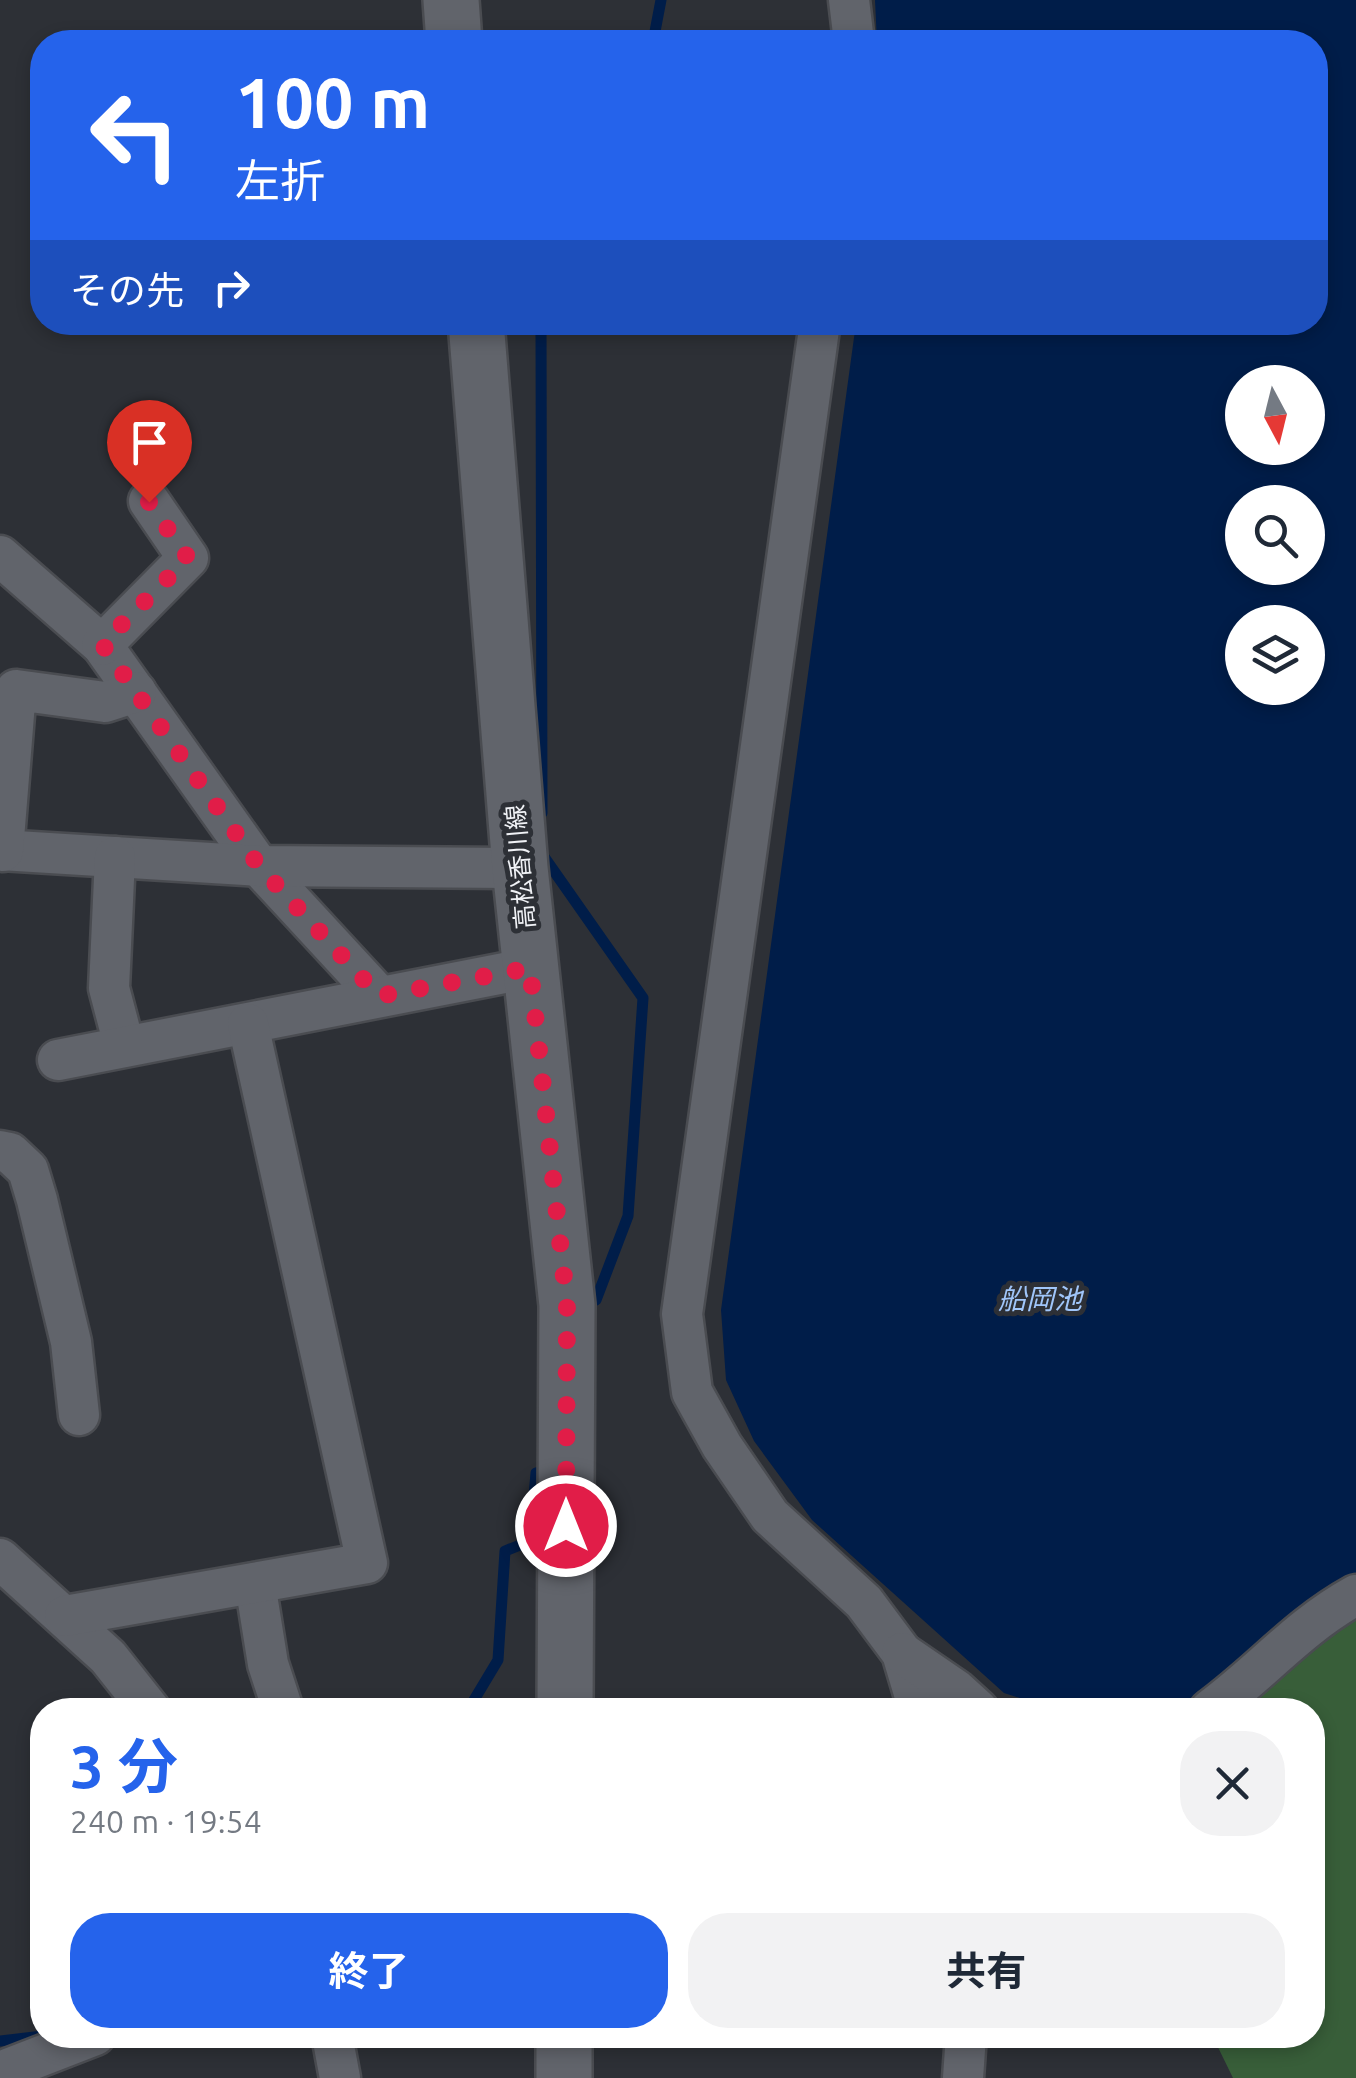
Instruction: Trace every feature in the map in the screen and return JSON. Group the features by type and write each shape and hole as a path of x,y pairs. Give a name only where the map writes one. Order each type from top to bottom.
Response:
{"main road":[{"path":"451,0 453,30"},
{"name":"高松香川線","path":"477,335 520,868 567,1305 566,1698"},
{"path":"564,2048 564,2078"}],"street":[{"path":"849,0 853,30"},
{"path":"818,335 682,1314 692,1392 722,1446 770,1516 864,1602 902,1654 915,1698"},
{"path":"102,644 188,558 149,502"},
{"path":"0,556 102,644 259,866 379,996"},
{"path":"136,692 105,702 16,690 2,850 259,866 520,868"},
{"path":"115,857 109,988 124,1045"},
{"path":"58,1060 530,968"},
{"path":"65,1616 367,1563 248,1024"},
{"path":"0,1151 10,1153 28,1170 37,1200 71,1342 78,1415"},
{"path":"0,1559 108,1657 140,1698"},
{"path":"255,1583 268,1664 279,1698"},
{"path":"1227,1698 1253,1679 1292,1637 1356,1595"},
{"path":"902,1654 965,1698"},
{"path":"0,2072 62,2048"},
{"path":"334,2048 340,2078"},
{"path":"963,2078 965,2048"}],"green space":[{"path":"1356,1573 1356,2078 1233,2078 1218,2048 1325,2048 1325,1698 1199,1697"}],"water":[{"name":"船岡池","path":"875,0 1356,0 1356,1573 1197,1698 1020,1698 1004,1693 812,1520 754,1441 726,1380 721,1310 854,335 1328,335 1328,30 876,30"}],"waterway":[{"path":"655,30 661,0"},
{"path":"541,335 542,813"},
{"path":"542,847 542,854 643,998 628,1216 596,1300"},
{"path":"475,1698 498,1660 505,1551 530,1541 536,1473 550,1469"},
{"path":"0,2041 30,2038"}],"route":[{"path":"149,502 188,558 102,644 259,866 379,996 530,968 567,1305 566,1526"}]}
